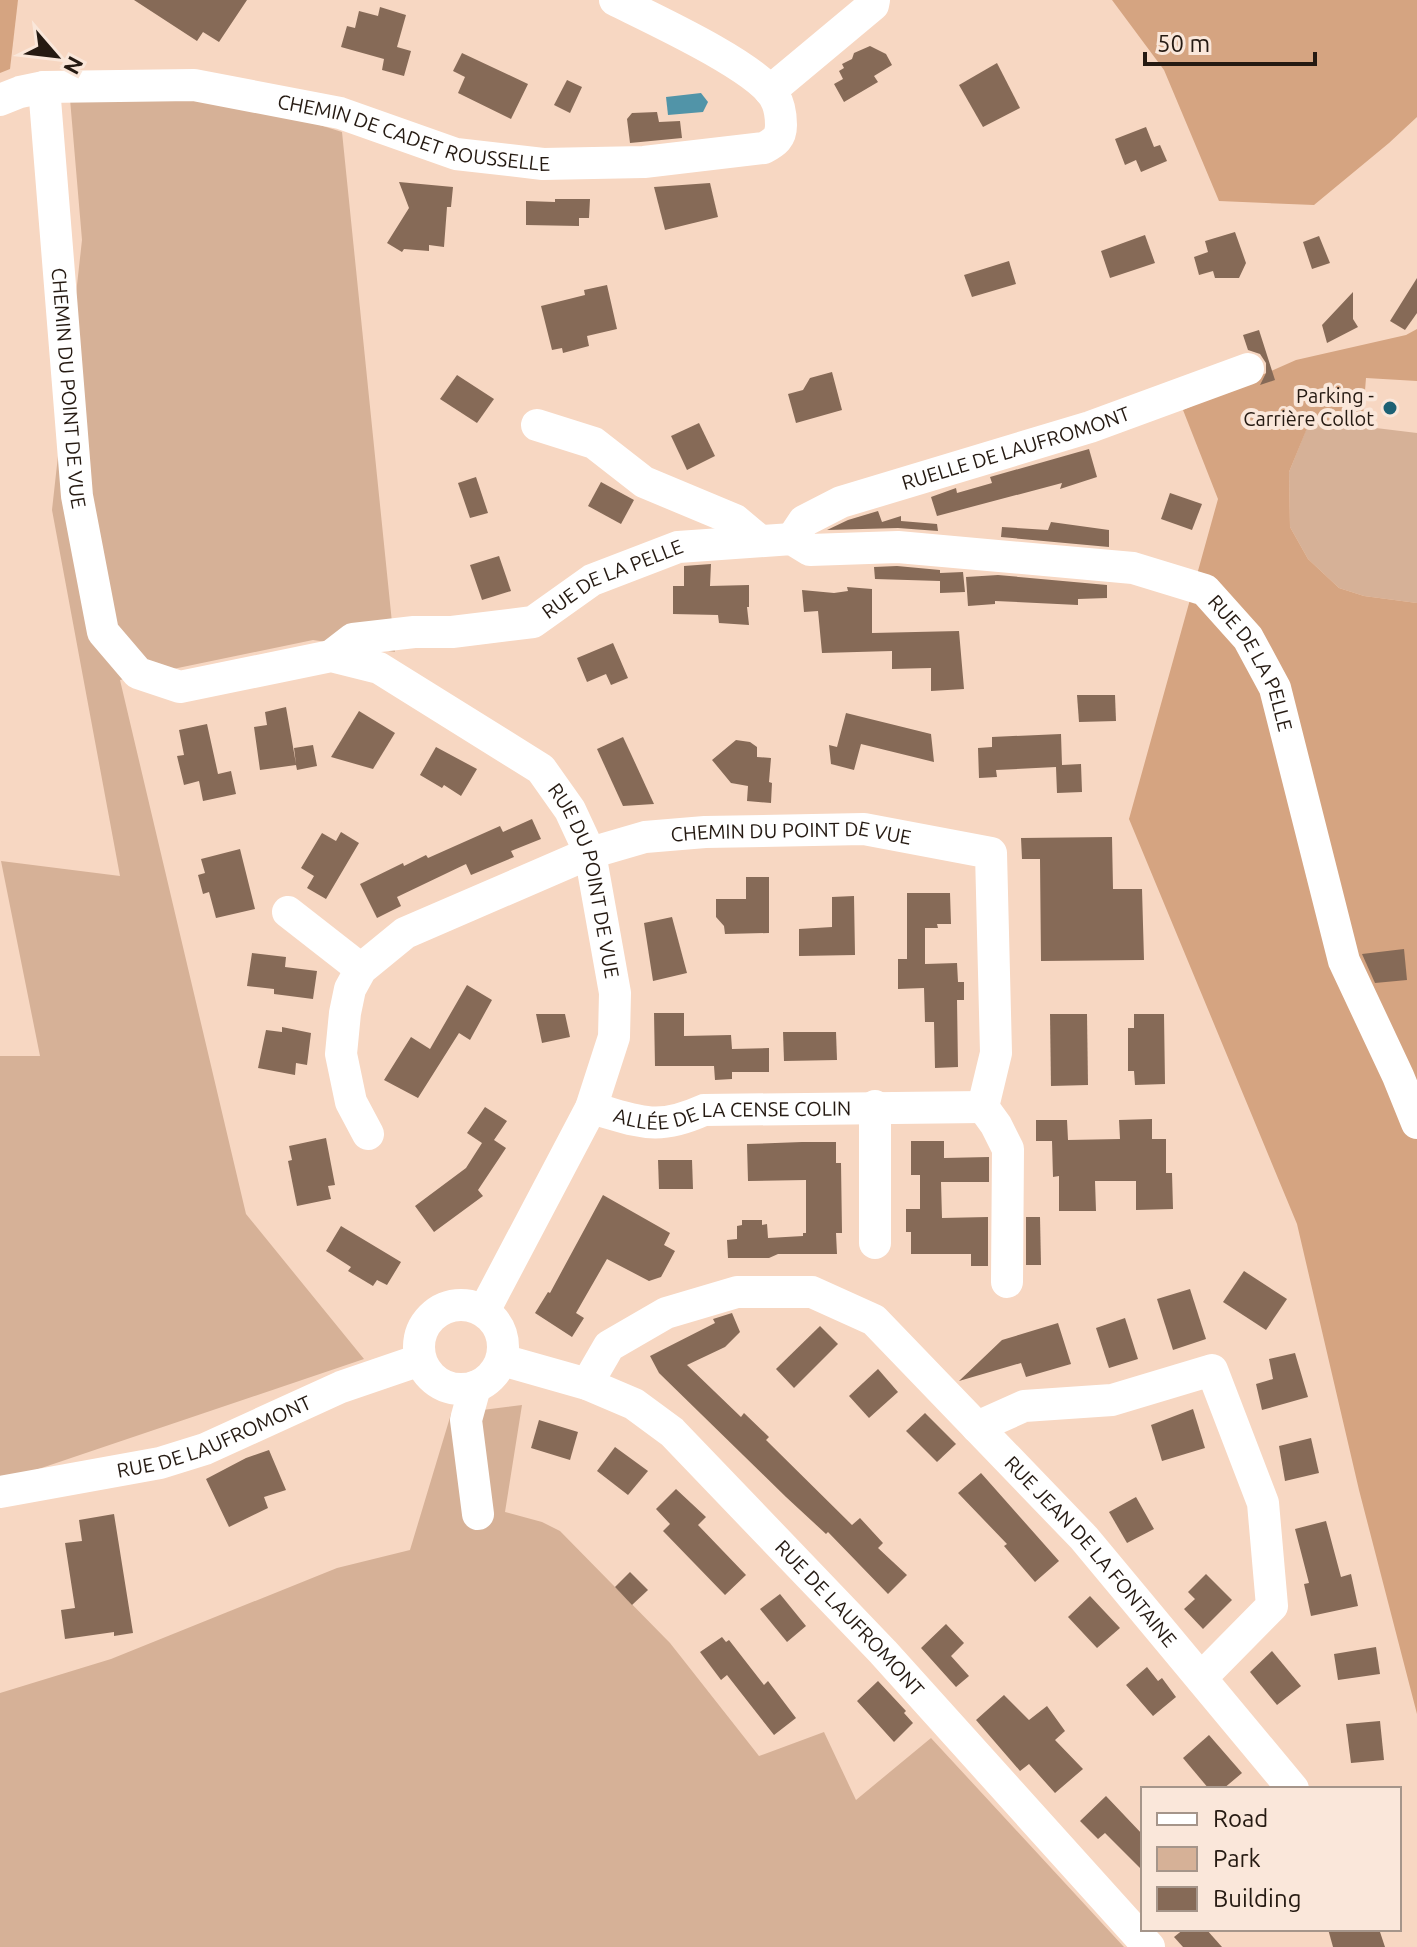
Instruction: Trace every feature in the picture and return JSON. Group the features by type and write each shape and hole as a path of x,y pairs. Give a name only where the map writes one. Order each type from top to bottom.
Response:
{"street":[{"path":"615,0 708,48 757,79 770,91 873,5 874,0"},
{"name":"CHEMIN DE CADET ROUSSELLE","path":"0,100 44,87 194,85 340,113 456,154 543,164 644,162 764,148 776,142 781,131 781,115 770,91"},
{"name":"CHEMIN DU POINT DE VUE","path":"44,87 77,496 103,632 138,673"},
{"name":"RUELLE DE LAUFROMONT","path":"776,540 841,502 1090,427 1248,369"},
{"name":"RUE DE LA PELLE","path":"537,425 594,443 644,482 776,540 810,550 898,547 1133,568 1205,590 1248,638 1275,688 1344,961 1417,1123"},
{"name":"RUE DE LA PELLE","path":"331,656 353,639 533,622 592,580 678,547 776,540"},
{"name":"RUE DU POINT DE VUE","path":"138,673 180,687 331,656 379,668 541,769 570,810 590,853 615,993 614,1037 591,1108 484,1311"},
{"name":"CHEMIN DU POINT DE VUE","path":"361,969 405,933 590,853 645,837 705,832 864,829 991,853 996,1053 983,1107"},
{"path":"288,912 361,969 347,1001 341,1054 351,1102 368,1134"},
{"name":"ALLÉE DE LA CENSE COLIN","path":"875,1106 875,1243"},
{"path":"983,1107 1008,1149 1007,1282"},
{"name":"ALLÉE DE LA CENSE COLIN","path":"591,1108 651,1124 680,1121 704,1110 983,1107"},
{"name":"RUE JEAN DE LA FONTAINE","path":"587,1384 609,1346 666,1313 737,1292 812,1292 874,1320 1084,1538 1291,1787"},
{"path":"452,1305 471,1305 484,1311 495,1321 502,1335 504,1350 495,1373 475,1387 460,1390 442,1386 430,1377 420,1360 420,1335 426,1322 438,1311 452,1305"},
{"name":"RUE DE LAUFROMONT","path":"0,1492 160,1463 205,1449 341,1387 420,1360"},
{"name":"RUE DE LAUFROMONT","path":"502,1360 587,1384 634,1404 672,1432 883,1652 1149,1947"},
{"path":"977,1427 1024,1406 1112,1400 1212,1370 1263,1503 1272,1606 1201,1678"},
{"path":"475,1387 466,1420 478,1514"}],"green space":[{"path":"70,99 243,101 342,132 395,652 313,640 120,680 246,1214 364,1359 0,1482 0,1056 40,1056 1,861 120,876 52,510 82,240"},
{"path":"1310,420 1417,433 1417,603 1364,596 1339,588 1308,559 1290,527 1289,472"},
{"path":"522,1405 505,1512 542,1522 560,1531 670,1643 759,1756 824,1732 856,1800 931,1738 1124,1947 0,1947 0,1693 111,1659 337,1568 410,1550 451,1414"}],"shaded area":[{"path":"0,0 18,0 10,69 0,73"},
{"path":"1112,0 1417,0 1417,117 1314,205 1219,201 1164,70"},
{"path":"1417,329 1417,381 1366,378 1362,428 1310,421 1289,472 1290,527 1308,559 1339,588 1364,596 1417,603 1417,1714 1359,1490 1297,1224 1129,819 1218,499 1183,410 1296,360 1406,335"}],"water":[{"path":"701,93 708,102 703,112 668,115 666,97"}],"building":[{"path":"134,0 247,0 219,42 203,32 197,41"},
{"path":"380,7 406,15 397,47 411,51 404,76 382,70 384,59 341,47 347,26 355,28 359,11 378,16"},
{"path":"870,46 886,54 892,65 874,76 878,82 844,102 834,84 843,79 839,71 844,68 842,64 852,59 854,53"},
{"path":"462,53 528,84 511,119 458,93 465,77 453,71"},
{"path":"997,63 1020,108 983,127 959,85"},
{"path":"567,80 582,87 570,113 554,105"},
{"path":"657,112 659,122 680,121 682,138 630,143 627,119 632,113"},
{"path":"1146,127 1154,147 1160,145 1167,161 1141,172 1136,160 1125,165 1115,139"},
{"path":"399,182 453,187 451,207 447,207 444,247 429,245 429,251 404,249 402,252 387,243 409,208"},
{"path":"710,183 718,217 665,230 654,187"},
{"path":"555,199 590,199 589,218 579,218 579,226 526,225 526,201 555,202"},
{"path":"1235,232 1246,263 1239,278 1215,278 1213,271 1199,275 1194,257 1208,252 1205,241"},
{"path":"1145,235 1155,263 1110,278 1101,251"},
{"path":"1319,236 1330,263 1312,269 1303,242"},
{"path":"1009,261 1016,284 972,297 964,275"},
{"path":"1417,278 1417,313 1405,330 1390,321"},
{"path":"607,285 617,329 587,336 589,346 563,353 562,348 552,350 541,306 585,295 584,290"},
{"path":"1353,292 1353,319 1358,327 1327,343 1322,325"},
{"path":"1259,330 1275,380 1260,385 1266,373 1266,363 1260,354 1248,350 1243,335"},
{"path":"832,372 842,410 796,423 788,394 803,390 810,378"},
{"path":"457,375 494,399 477,423 440,399"},
{"path":"699,423 715,456 687,470 671,436"},
{"path":"1089,449 1097,477 1060,489 1062,483 937,516 931,497 956,488 957,493 992,483 990,477"},
{"path":"476,477 488,513 470,518 458,483"},
{"path":"601,482 634,500 621,524 588,506"},
{"path":"1170,493 1202,504 1192,530 1161,519"},
{"path":"878,511 882,522 901,516 901,521 937,524 938,531 898,528 827,530"},
{"path":"1051,522 1109,530 1109,547 1001,537 1002,527 1048,530"},
{"path":"499,556 511,591 482,600 470,565"},
{"path":"711,564 710,586 749,585 749,625 719,623 718,615 673,614 673,586 684,586 684,566"},
{"path":"874,567 940,570 940,573 963,572 965,592 940,593 940,581 875,579"},
{"path":"998,575 1107,585 1107,598 1078,599 1078,605 995,601 995,604 968,606 966,577"},
{"path":"847,587 872,589 872,633 959,631 964,689 931,691 931,668 892,669 892,651 822,653 818,611 804,612 802,590 834,593 848,591"},
{"path":"613,643 628,678 611,685 606,674 587,682 577,658"},
{"path":"1077,695 1115,695 1116,721 1079,722"},
{"path":"286,707 296,764 294,748 313,745 317,766 297,770 296,765 260,770 254,727 267,725 265,712"},
{"path":"359,711 395,733 373,769 331,757"},
{"path":"846,713 931,734 934,762 861,744 854,770 831,764 829,745 837,747"},
{"path":"207,724 218,774 231,771 236,794 203,801 199,781 184,785 177,756 184,755 179,730"},
{"path":"1061,734 1062,765 1081,764 1082,792 1057,793 1056,767 996,770 997,777 979,778 978,748 992,747 992,737"},
{"path":"623,737 654,804 623,806 597,749"},
{"path":"736,740 750,742 757,747 757,757 771,758 771,803 747,801 748,786 731,783 712,760"},
{"path":"436,747 477,769 461,796 420,775"},
{"path":"532,819 541,839 511,851 514,857 471,875 466,864 397,897 401,906 377,918 360,884 403,863 404,866 426,855 428,858 500,826 503,832"},
{"path":"341,832 359,843 326,899 307,888 314,876 301,868 322,833 336,841"},
{"path":"1112,837 1113,889 1142,889 1144,960 1041,961 1040,859 1022,859 1021,838"},
{"path":"240,849 255,909 216,918 209,892 203,894 198,875 205,873 201,859"},
{"path":"746,877 769,877 769,933 725,934 724,926 716,917 716,899 746,899"},
{"path":"907,893 950,893 951,924 925,928 925,964 957,963 958,982 964,982 964,1000 957,1000 958,1067 935,1068 934,1022 925,1022 924,988 898,989 898,959 907,959"},
{"path":"854,896 855,955 799,956 799,929 832,927 832,897"},
{"path":"672,917 687,973 653,981 644,923"},
{"path":"1404,949 1407,980 1375,983 1362,954"},
{"path":"252,953 286,957 285,967 317,971 313,999 274,994 274,989 247,986"},
{"path":"467,985 492,1000 470,1040 459,1033 418,1098 384,1080 411,1037 430,1049"},
{"path":"654,1013 684,1013 684,1036 731,1035 732,1049 769,1048 769,1072 732,1072 732,1079 715,1080 714,1066 655,1066"},
{"path":"536,1014 565,1014 570,1037 542,1043"},
{"path":"1050,1014 1087,1014 1088,1085 1051,1086"},
{"path":"1134,1014 1164,1014 1165,1084 1135,1085 1134,1071 1128,1071 1128,1028 1134,1028"},
{"path":"282,1027 311,1033 307,1065 296,1063 295,1075 258,1068 266,1030 282,1032"},
{"path":"783,1032 836,1032 837,1060 784,1061"},
{"path":"485,1107 507,1121 494,1140 506,1148 478,1190 483,1196 434,1232 415,1206 466,1168 482,1143 467,1133"},
{"path":"1152,1119 1152,1139 1166,1139 1166,1173 1172,1173 1173,1209 1136,1210 1136,1181 1095,1181 1096,1211 1059,1211 1059,1176 1053,1177 1052,1141 1036,1141 1036,1120 1067,1120 1068,1140 1120,1139 1119,1120"},
{"path":"326,1138 335,1185 328,1186 331,1199 297,1206 288,1161 292,1160 289,1146"},
{"path":"911,1141 944,1141 944,1158 989,1157 989,1182 941,1182 942,1218 988,1217 988,1266 971,1266 971,1254 911,1254 911,1232 906,1232 906,1209 920,1209 920,1175 911,1175"},
{"path":"836,1142 836,1163 841,1163 842,1233 836,1233 837,1254 728,1258 727,1240 737,1239 737,1226 742,1225 742,1220 762,1220 762,1225 767,1224 768,1238 803,1236 806,1233 806,1180 748,1181 747,1144"},
{"path":"658,1160 692,1160 693,1189 659,1189"},
{"path":"603,1195 670,1233 664,1245 675,1251 661,1277 649,1281 607,1259 576,1313 584,1318 572,1337 535,1313 550,1293"},
{"path":"1026,1217 1040,1217 1041,1265 1026,1265"},
{"path":"341,1226 401,1262 387,1285 377,1280 373,1286 348,1271 351,1267 326,1251"},
{"path":"1244,1271 1287,1299 1266,1330 1223,1302"},
{"path":"1190,1289 1206,1339 1173,1350 1157,1299"},
{"path":"732,1313 740,1332 725,1347 687,1365 741,1417 744,1413 769,1437 766,1440 852,1525 860,1518 883,1543 878,1548 907,1575 888,1594 828,1532 826,1534 786,1497 659,1373 650,1356 715,1323 713,1319"},
{"path":"1125,1318 1138,1359 1109,1368 1096,1328"},
{"path":"1058,1323 1071,1364 1026,1377 1021,1363 959,1381 1002,1340"},
{"path":"820,1326 838,1344 794,1388 776,1369"},
{"path":"1295,1353 1308,1397 1262,1410 1256,1384 1273,1379 1269,1359"},
{"path":"878,1369 898,1392 869,1418 849,1396"},
{"path":"1193,1409 1205,1448 1162,1461 1151,1425"},
{"path":"925,1413 956,1444 937,1462 906,1431"},
{"path":"539,1420 578,1432 570,1460 531,1448"},
{"path":"1311,1438 1319,1473 1285,1481 1279,1446"},
{"path":"615,1447 648,1471 628,1495 597,1471"},
{"path":"269,1450 286,1490 264,1497 268,1508 229,1527 206,1479"},
{"path":"981,1473 1059,1561 1035,1582 1004,1546 1007,1544 958,1493"},
{"path":"676,1489 706,1517 698,1525 746,1575 725,1595 663,1531 670,1524 656,1509"},
{"path":"1136,1497 1154,1529 1127,1543 1109,1512"},
{"path":"114,1514 133,1633 114,1636 114,1632 65,1639 61,1610 75,1608 65,1543 82,1541 79,1520"},
{"path":"1326,1521 1341,1577 1351,1574 1358,1606 1311,1616 1304,1584 1309,1583 1295,1529"},
{"path":"630,1572 648,1590 632,1605 615,1587"},
{"path":"1206,1574 1232,1600 1203,1629 1184,1609 1195,1599 1188,1592"},
{"path":"780,1594 806,1626 787,1642 760,1609"},
{"path":"1090,1596 1120,1628 1097,1648 1068,1617"},
{"path":"946,1624 964,1643 951,1656 969,1676 956,1687 921,1648"},
{"path":"722,1637 726,1642 729,1640 764,1685 768,1681 796,1718 774,1735 727,1675 721,1680 700,1652"},
{"path":"1376,1647 1380,1674 1338,1680 1334,1654"},
{"path":"1272,1651 1301,1686 1277,1705 1250,1672"},
{"path":"1147,1667 1158,1681 1162,1678 1176,1697 1153,1716 1126,1685"},
{"path":"878,1681 913,1723 894,1742 857,1701"},
{"path":"1004,1695 1029,1720 1047,1706 1065,1731 1055,1740 1083,1769 1055,1793 1029,1764 1020,1771 976,1720"},
{"path":"1380,1721 1384,1760 1351,1763 1346,1724"},
{"path":"1209,1735 1242,1773 1225,1787 1207,1787 1183,1758"},
{"path":"1106,1796 1141,1833 1141,1869 1105,1833 1098,1839 1080,1821"},
{"path":"1182,1931 1208,1931 1222,1947 1183,1947 1174,1937"},
{"path":"1329,1931 1380,1931 1385,1947 1333,1947"}],"place":[{"name":"Parking - Carrière Collot","path":"1390,408"}]}
